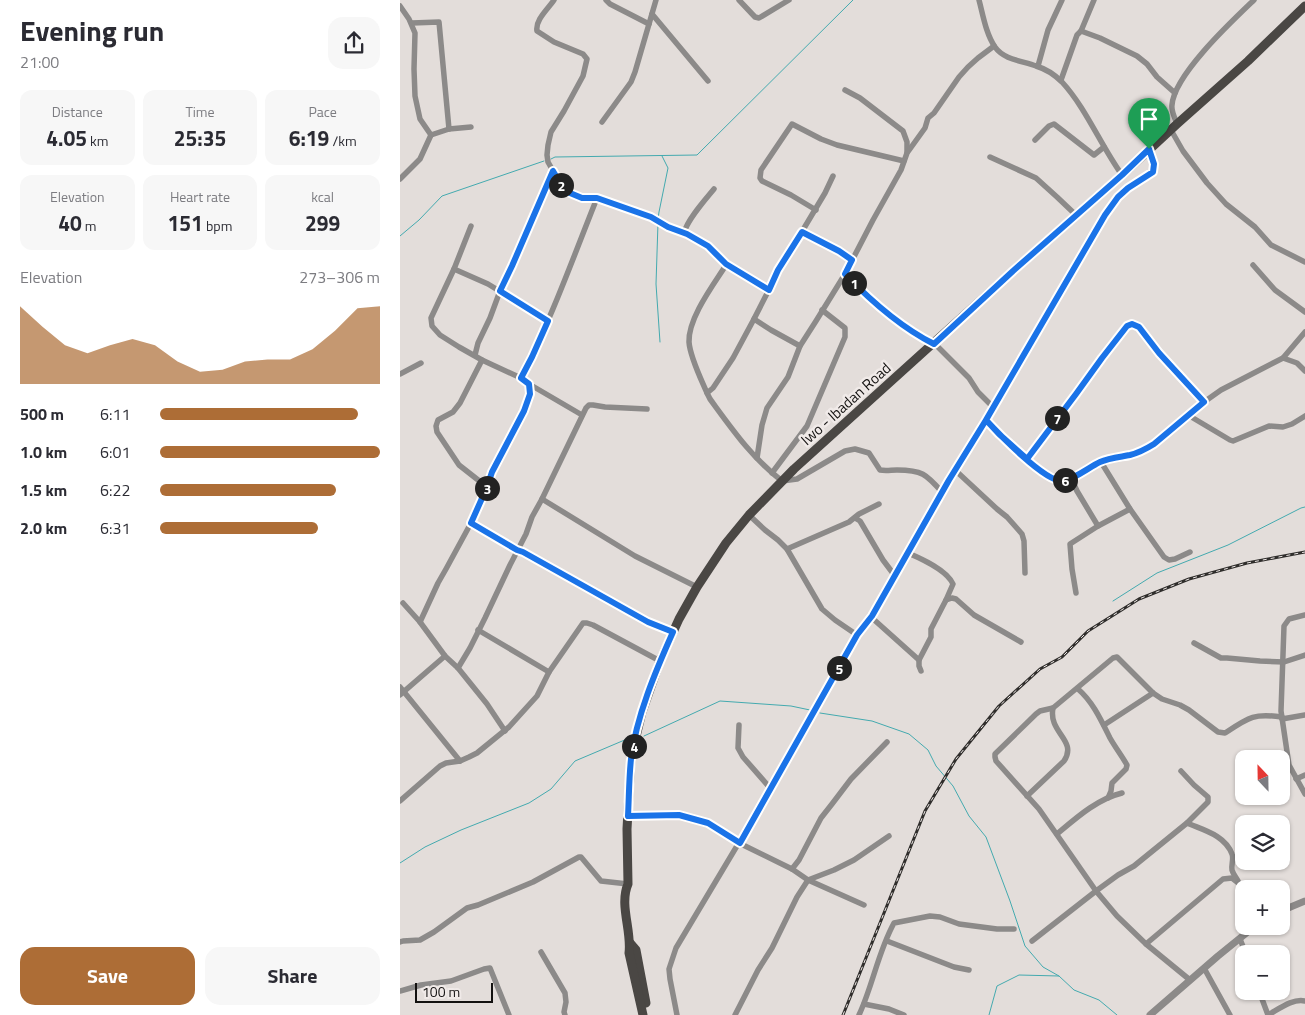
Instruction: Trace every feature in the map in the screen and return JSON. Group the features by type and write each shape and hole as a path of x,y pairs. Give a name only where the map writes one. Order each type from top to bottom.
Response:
{"main road":[{"name":"Iwo - Ibadan Road","path":"642,1015 629,953 630,943 625,892 628,884 627,849 631,757 642,712 660,661 697,587 714,560 749,515 782,481 1013,271 1122,175 1305,6"},
{"name":"Iwo - Ibadan Road","path":"630,943 636,950 649,1015"}],"street":[{"path":"554,0 536,25 537,31 554,42 583,54 586,56 587,61 582,76 551,132 547,155 548,162 561,185 570,193 582,198 597,198 651,217 668,227 684,233 708,246 726,264 769,290"},
{"path":"606,0 610,4 649,24"},
{"path":"602,122 631,82 641,55 656,0"},
{"path":"739,0 755,17 759,18 776,9 778,2 789,0"},
{"path":"979,0 985,24 994,46 999,52 1011,58 1038,66 1060,80 1078,102 1122,175"},
{"path":"1038,66 1048,30 1062,0"},
{"path":"1060,80 1077,36 1094,0"},
{"path":"1254,0 1197,59 1184,78 1175,93 1171,107 1174,127 1183,151 1207,183 1226,204 1255,227 1271,245 1305,262"},
{"path":"400,6 412,24 415,33 415,96 420,119 431,136"},
{"path":"652,14 708,81"},
{"path":"412,24 439,22 449,129"},
{"path":"1081,30 1137,56 1175,93"},
{"path":"757,458 762,425 767,408 788,377 800,346 845,274 928,118 973,62 994,46"},
{"path":"845,90 860,98 903,131 908,153"},
{"path":"816,210 792,195 762,181 760,178 761,170 792,124 837,145 904,161"},
{"path":"1035,140 1049,126 1054,124 1094,155 1104,147"},
{"path":"400,179 420,158 431,136 449,129 471,127"},
{"path":"678,1015 669,969 676,948 740,843 857,635 872,616 942,492 1105,215 1118,197 1128,188 1153,172 1154,164 1149,149"},
{"path":"990,157 1036,178 1076,216"},
{"path":"475,355 478,343 500,291 553,171"},
{"path":"707,394 728,366 778,270 816,210 833,176"},
{"path":"684,233 685,228 714,189"},
{"path":"521,378 548,321 597,198"},
{"path":"471,226 454,269 431,318 432,326 440,335 482,360 521,378 582,415"},
{"path":"802,232 839,251 852,260"},
{"path":"726,264 704,299 693,321 689,341 694,363 707,394 748,450 782,481 797,479 845,451 855,449 869,453 880,470 922,473 942,492"},
{"path":"1252,265 1275,290 1305,312"},
{"path":"454,269 500,291 548,321"},
{"path":"845,274 886,312 918,336 934,344 969,378 978,392 993,407"},
{"path":"772,473 807,426 845,338 845,328 822,310"},
{"path":"754,319 800,346"},
{"path":"1027,459 1129,324 1135,324 1139,327 1159,353 1204,402"},
{"path":"986,420 1027,459 1046,474 1061,481 1071,478 1101,462 1131,455 1154,444 1204,402 1237,381 1283,358 1305,332"},
{"path":"1283,358 1296,363 1305,371"},
{"path":"482,360 460,403 453,412 438,420 436,426 441,438 459,465 487,487"},
{"path":"400,374 421,363"},
{"path":"420,622 438,582 471,523 492,472 524,411 530,394 529,384"},
{"path":"458,668 470,648 526,534 532,517 582,415 589,405 647,409"},
{"path":"1188,415 1234,441 1269,426 1283,427 1292,424 1305,416"},
{"path":"1101,462 1130,509 1167,560 1175,559 1190,552"},
{"path":"955,470 1007,517 1022,534 1025,573"},
{"path":"1071,478 1098,526"},
{"path":"542,499 635,556 697,587"},
{"path":"787,549 827,532 878,504"},
{"path":"1076,593 1070,544 1130,509"},
{"path":"749,515 787,549 822,609 834,620 857,635"},
{"path":"855,518 860,521 883,560 895,576"},
{"path":"471,523 648,622 673,632"},
{"path":"908,553 925,560 948,576 953,584 931,629 931,637 919,660 921,671"},
{"path":"946,600 956,599 974,614 1020,642"},
{"path":"403,603 420,622 445,656 458,668 487,704 505,731"},
{"path":"1305,615 1288,619 1284,626 1281,711 1289,765 1305,794"},
{"path":"872,616 919,660"},
{"path":"400,801 440,766 460,761 477,753 505,731 537,696 549,672 583,623 587,622 660,661"},
{"path":"478,630 549,672"},
{"path":"1194,644 1220,658 1284,662 1305,655"},
{"path":"445,656 401,691 460,761"},
{"path":"1190,980 1146,944 1116,916 1096,891 1039,809 996,761 995,754 1036,714 1053,708 1113,658 1117,657 1153,693 1162,699 1189,710 1218,732 1225,733 1249,718 1258,715 1282,718 1305,715"},
{"path":"1078,689 1092,704 1127,765 1126,769 1112,783 1108,798"},
{"path":"1104,725 1153,693"},
{"path":"1027,796 1064,761 1069,752 1067,744 1053,723 1051,715 1053,708"},
{"path":"739,725 738,748 743,757 771,789"},
{"path":"792,869 799,860 821,818 851,779 887,742"},
{"path":"1032,941 1096,891 1134,866 1187,823 1208,802 1208,798 1181,771"},
{"path":"1296,779 1305,776"},
{"path":"1056,834 1087,810 1108,798 1122,793"},
{"path":"628,816 679,815 708,823 740,843 792,869 808,880 864,905"},
{"path":"1187,823 1209,832 1227,846 1233,855 1232,871 1237,880"},
{"path":"734,1015 808,880 854,860 889,836"},
{"path":"400,942 420,940 467,908 534,882 579,857 601,881 628,884"},
{"path":"1146,944 1223,879 1232,878 1235,880"},
{"path":"1290,907 1305,901"},
{"path":"859,1015 894,923 930,916 940,917 959,924 997,929 1014,929"},
{"path":"1150,1015 1244,935"},
{"path":"1240,938 1243,945"},
{"path":"886,941 954,967 969,970"},
{"path":"542,952 565,993 566,1002 562,1014"},
{"path":"400,992 421,985 451,981 490,968 509,1015"},
{"path":"1204,968 1230,1015"},
{"path":"1262,1000 1268,1015 1295,1001 1305,1001"},
{"path":"864,1004 904,1015"}],"waterway":[{"path":"551,159 555,157 697,155 853,0"},
{"path":"658,219 668,168 662,156"},
{"path":"400,236 419,220 442,196 544,161"},
{"path":"658,223 656,284 660,342"},
{"path":"1113,601 1157,573 1228,545 1305,507"},
{"path":"644,736 720,701 791,706 810,710"},
{"path":"820,713 872,721 909,734 928,750 936,766 953,786 969,816 986,837 1025,946 1043,967 1059,976"},
{"path":"400,863 425,847 461,830 529,803 551,789 575,761 627,739"},
{"path":"989,1015 997,986 1019,975 1059,976 1074,990 1099,1000 1117,1015"}],"railway":[{"path":"843,1015 925,811 956,759 999,706 1040,669 1062,657 1088,631 1139,599 1189,579 1247,563 1305,552"}],"route":[{"path":"1149,149 934,344 899,323 845,274 852,260 839,251 802,232 778,270 769,290 726,264 700,240 668,227 651,217 597,198 582,198 570,193 561,185 553,171 500,291 548,321 521,378 529,384 530,388 530,394 524,411 492,472 471,523 648,622 673,632 649,690 637,731 631,757 628,816 679,815 708,823 740,843 857,635 872,616 949,480 986,420 1027,459 1046,474 1061,481 1071,478 1101,462 1131,455 1147,448 1204,402 1159,353 1139,327 1135,324 1129,324 1027,459 999,434 986,420 1105,215 1118,197 1128,188 1153,172 1154,164 1149,149"}]}
